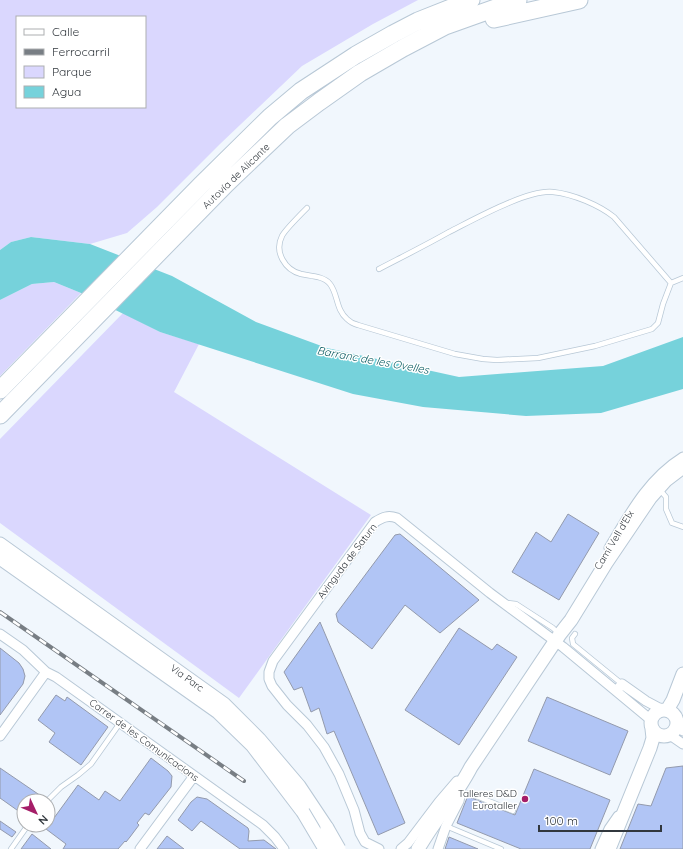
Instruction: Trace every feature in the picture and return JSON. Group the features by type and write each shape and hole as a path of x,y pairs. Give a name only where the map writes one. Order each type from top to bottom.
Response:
{"highway":[{"path":"301,91 320,70 354,48 423,8 442,0"},
{"name":"Autovía de Alicante","path":"0,390 270,117 301,91 356,55 393,34 418,21 471,0"},
{"name":"Autovía de Alicante","path":"0,415 226,184 292,122 360,73 403,48 445,26 518,0"},
{"path":"445,26 464,28 489,20 579,0"}],"main road":[{"name":"Camí Vell d'Elx","path":"418,849 458,794 471,768 570,620 606,563 658,488 683,467"},
{"name":"Via Parc","path":"0,544 224,704 259,739 299,786 339,849"},
{"name":"Via Parc","path":"0,558 218,712 252,745 303,812 325,849"},
{"path":"651,725 660,736 667,736 683,674"},
{"path":"609,849 650,748 653,738 651,725 654,713 672,717"}],"street":[{"name":"Camí Vell d'Elx","path":"558,638 587,584 640,498 666,469 683,457"},
{"name":"Avinguda de Saturn","path":"379,849 365,842 360,833 354,810 342,781 324,747 308,725 272,686 269,679 269,672 273,661 375,522 389,515 403,522 502,602 558,638 619,687 672,717 683,744"},
{"name":"Carrer de les Comunicacions","path":"0,634 23,650 46,672 56,677 263,825 284,849"},
{"path":"2,729 46,672"},
{"name":"Avinguda de Saturn","path":"619,687 651,725"},
{"name":"Camí Vell d'Elx","path":"402,849 408,844 439,802 471,768"},
{"path":"140,849 194,776"},
{"path":"438,849 446,826 459,802 458,794"},
{"path":"600,849 615,820 626,806"}],"lane":[{"path":"379,269 480,217 511,203 536,194 552,192 576,198 599,206 605,210 614,217 671,283"},
{"path":"306,208 282,236 280,246 281,258 289,269 299,274 321,278 329,283 336,296 339,308 346,319 358,326 455,354 483,360 538,358 595,346 644,332 656,326 658,323 671,283 683,278"},
{"path":"658,488 666,497 666,509 672,522 683,527"},
{"name":"Avinguda de Saturn","path":"575,634 572,638 573,644 619,687"},
{"path":"55,793 91,764 120,723"},
{"path":"458,794 469,793 513,811"},
{"path":"446,826 501,849"},
{"path":"11,849 22,833"}],"green space":[{"path":"0,0 418,0 373,24 302,66 220,144 157,207 127,233 90,244 31,237 11,242 0,250"},
{"path":"54,282 81,293 0,376 0,300 32,284"},
{"path":"123,313 160,332 199,344 174,392 371,515 239,698 0,523 0,439"}],"water":[{"name":"Barranc de les Ovelles","path":"31,237 90,244 172,276 256,322 327,348 459,377 603,366 683,337 683,389 601,413 526,416 423,407 353,394 160,332 81,293 54,282 32,284 0,300 0,250 11,242"}],"building":[{"path":"568,514 599,533 559,600 512,572 536,532 551,542"},
{"path":"400,534 479,600 440,633 405,605 372,649 338,622 336,614 395,535"},
{"path":"320,622 405,823 378,835 334,731 327,734 319,708 311,712 302,687 294,690 284,672"},
{"path":"459,628 492,650 497,644 517,657 459,745 405,710"},
{"path":"0,648 19,663 25,676 23,684 0,715"},
{"path":"56,695 65,701 67,697 108,727 81,765 49,742 55,733 38,720"},
{"path":"547,697 628,731 610,775 528,741"},
{"path":"151,758 172,776 171,787 149,815 145,813 137,823 139,825 130,837 118,849 63,849 66,844 51,833 56,833 56,815 78,785 99,800 105,791 120,801"},
{"path":"683,766 683,849 620,849 638,804 651,806 666,768"},
{"path":"0,768 37,793 16,793 16,809 0,798"},
{"path":"534,769 610,800 590,849 521,849 457,823 467,798 469,797 515,815"},
{"path":"197,797 207,799 248,828 248,841 264,840 276,849 240,849 201,821 192,831 178,820 191,802"},
{"path":"0,821 16,832 12,837 0,829"},
{"path":"32,834 51,849 21,849"},
{"path":"167,836 184,849 157,849"},
{"path":"449,837 478,849 445,849"}],"railway":[{"path":"0,612 244,781"}],"place":[{"name":"Talleres D&D Eurotaller","path":"525,799"}]}
